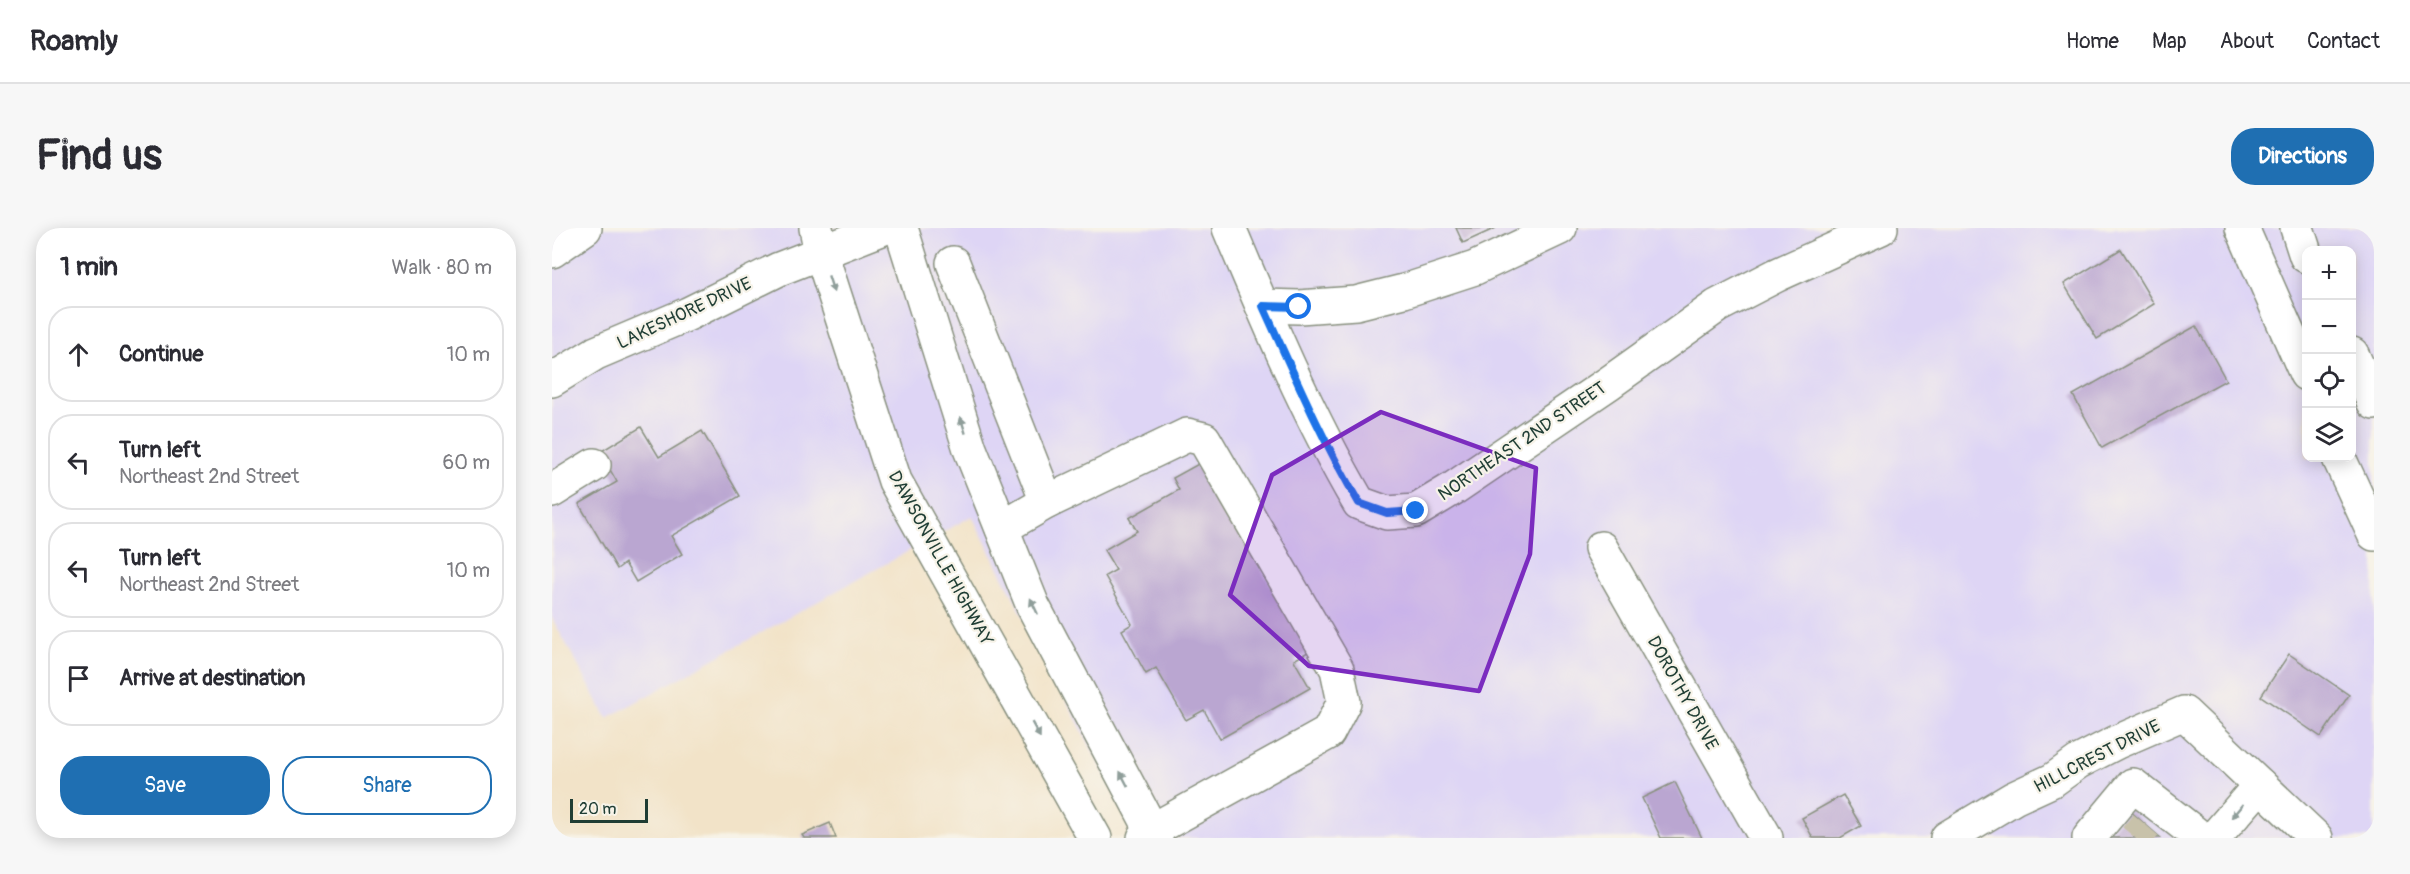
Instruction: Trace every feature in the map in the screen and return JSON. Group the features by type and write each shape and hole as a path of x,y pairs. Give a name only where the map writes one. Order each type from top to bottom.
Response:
{"street":[{"path":"552,251 585,228"},
{"name":"LAKESHORE DRIVE","path":"554,372 688,314 779,269 818,241 884,228"},
{"path":"901,228 970,449 1033,606 1150,836 1328,733 1344,702 1337,669 1204,439 1187,435 1047,502 1002,528"},
{"name":"NORTHEAST 2ND STREET","path":"1229,228 1302,392 1359,503 1387,513 1416,511 1454,488 1609,383 1717,306 1777,275 1881,228"},
{"path":"1263,306 1299,307 1356,303 1404,291 1475,268 1559,228"},
{"path":"2242,228 2302,363"},
{"path":"2297,228 2303,246"},
{"name":"DAWSONVILLE HIGHWAY","path":"818,241 895,481 1095,838"},
{"path":"953,263 1047,502"},
{"path":"2356,363 2374,403"},
{"path":"2341,462 2374,534"},
{"path":"552,491 594,465"},
{"name":"DOROTHY DRIVE","path":"1601,548 1766,838"},
{"name":"HILLCREST DRIVE","path":"1947,838 2014,798 2053,780 2088,757 2184,713 2316,838"},
{"path":"2089,838 2133,785 2153,815 2200,838"},
{"path":"2214,838 2260,785"}],"highlighted area":[{"path":"1381,412 1536,468 1530,554 1479,691 1309,666 1230,595 1272,475"}],"shaded area":[{"path":"552,228 2374,228 2374,838 1137,838 972,516 607,718 552,618"}],"building":[{"path":"1456,228 1496,228 1463,243"},
{"path":"2121,249 2154,304 2097,339 2064,284"},
{"path":"2196,326 2226,380 2102,448 2073,395"},
{"path":"641,427 659,457 702,431 740,496 671,536 682,554 636,582 625,563 617,569 579,504 617,482 600,452"},
{"path":"1202,462 1308,652 1294,660 1310,688 1220,739 1204,710 1186,720 1156,668 1146,674 1122,630 1132,624 1105,576 1116,570 1104,550 1137,531 1129,518 1179,490 1173,478"},
{"path":"2289,654 2349,695 2321,737 2261,696"},
{"path":"1675,782 1702,838 1661,838 1642,798"},
{"path":"1843,795 1861,826 1840,838 1813,838 1802,818"},
{"path":"2129,810 2146,825 2161,838 2105,838"},
{"path":"830,823 836,838 804,838 802,835"}],"tunnel":[{"path":"2135,838 2146,825"}],"route":[{"path":"1299,307 1263,306 1347,483 1359,503 1387,513 1416,511"}]}
